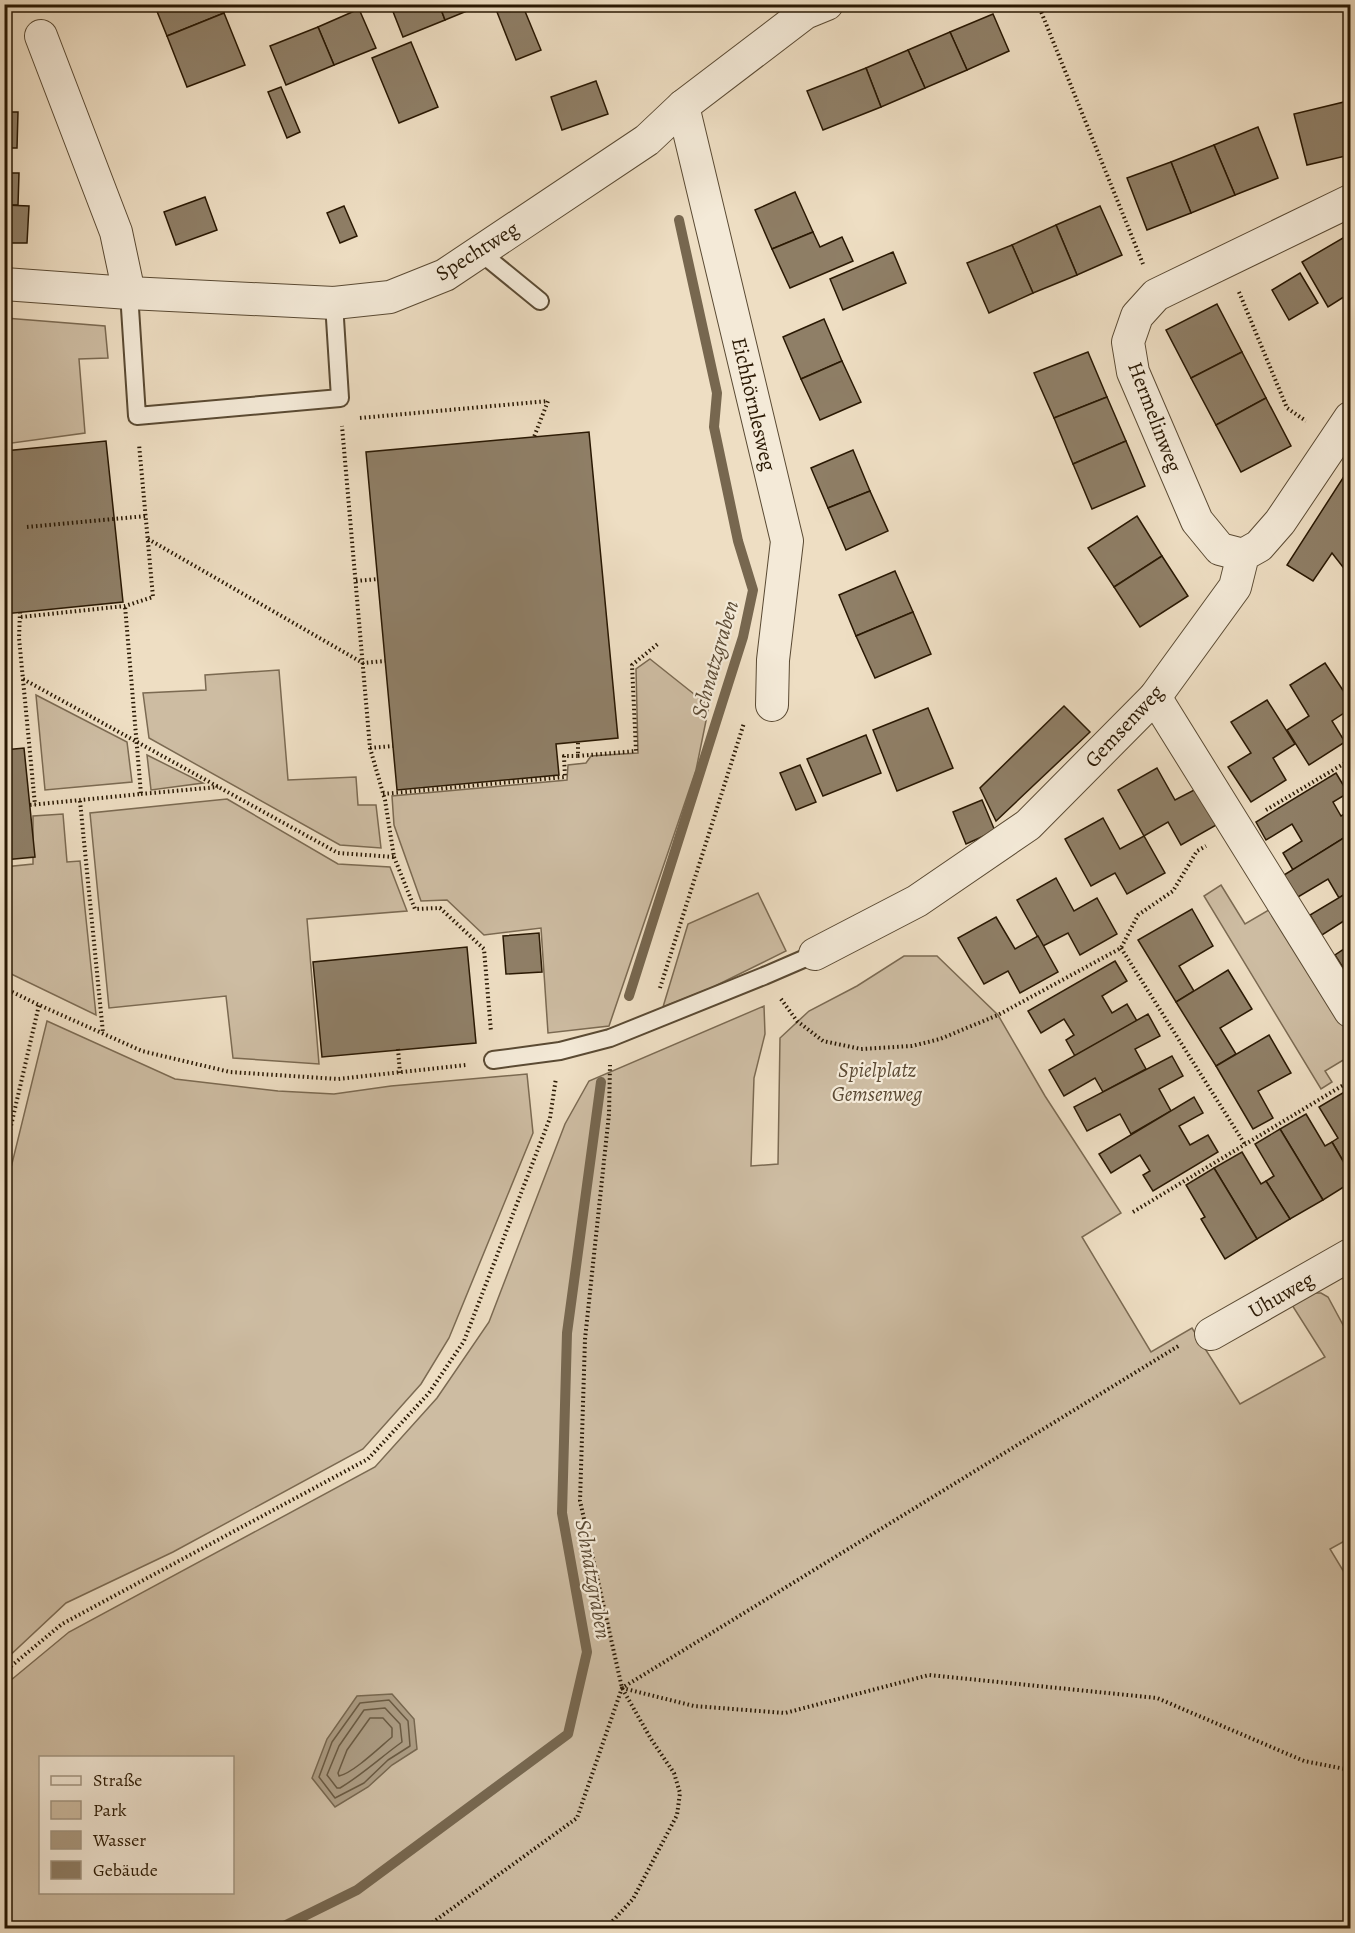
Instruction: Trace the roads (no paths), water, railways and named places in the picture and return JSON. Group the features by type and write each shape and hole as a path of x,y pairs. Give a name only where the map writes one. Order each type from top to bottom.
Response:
{"street":[{"name":"Spechtweg","path":"4,284 129,293 334,303 390,297 445,275 647,140 683,106 811,8"},
{"path":"41,36 116,232 129,293"},
{"name":"Eichhörnlesweg","path":"683,106 787,541 774,660 772,705"},
{"name":"Hermelinweg","path":"1243,555 1220,549 1197,521 1133,372 1128,342 1137,316 1156,295 1350,201"},
{"path":"1243,555 1259,546 1280,522 1343,429"},
{"name":"Gemsenweg","path":"815,954 917,901 1028,825 1155,697 1235,587 1243,555"},
{"path":"1155,697 1350,1011"},
{"name":"Uhuweg","path":"1211,1334 1350,1255"}],"lane":[{"path":"480,252 540,301"},
{"path":"129,293 137,417 340,398 334,303"},
{"path":"493,1060 561,1051 610,1038 815,954"}],"water":[{"path":"392,1694 414,1719 417,1749 392,1765 368,1787 335,1807 312,1778 327,1739 357,1696"}],"waterway":[{"name":"Schnatzgraben","path":"629,996 743,637 753,590 738,541 714,427 717,393 679,220"},
{"name":"Schnatzgraben","path":"280,1928 357,1890 568,1734 587,1652 562,1513 567,1333 601,1082"}],"park label":[{"name":"Spielplatz Gemsenweg","path":"877,1082"}]}
